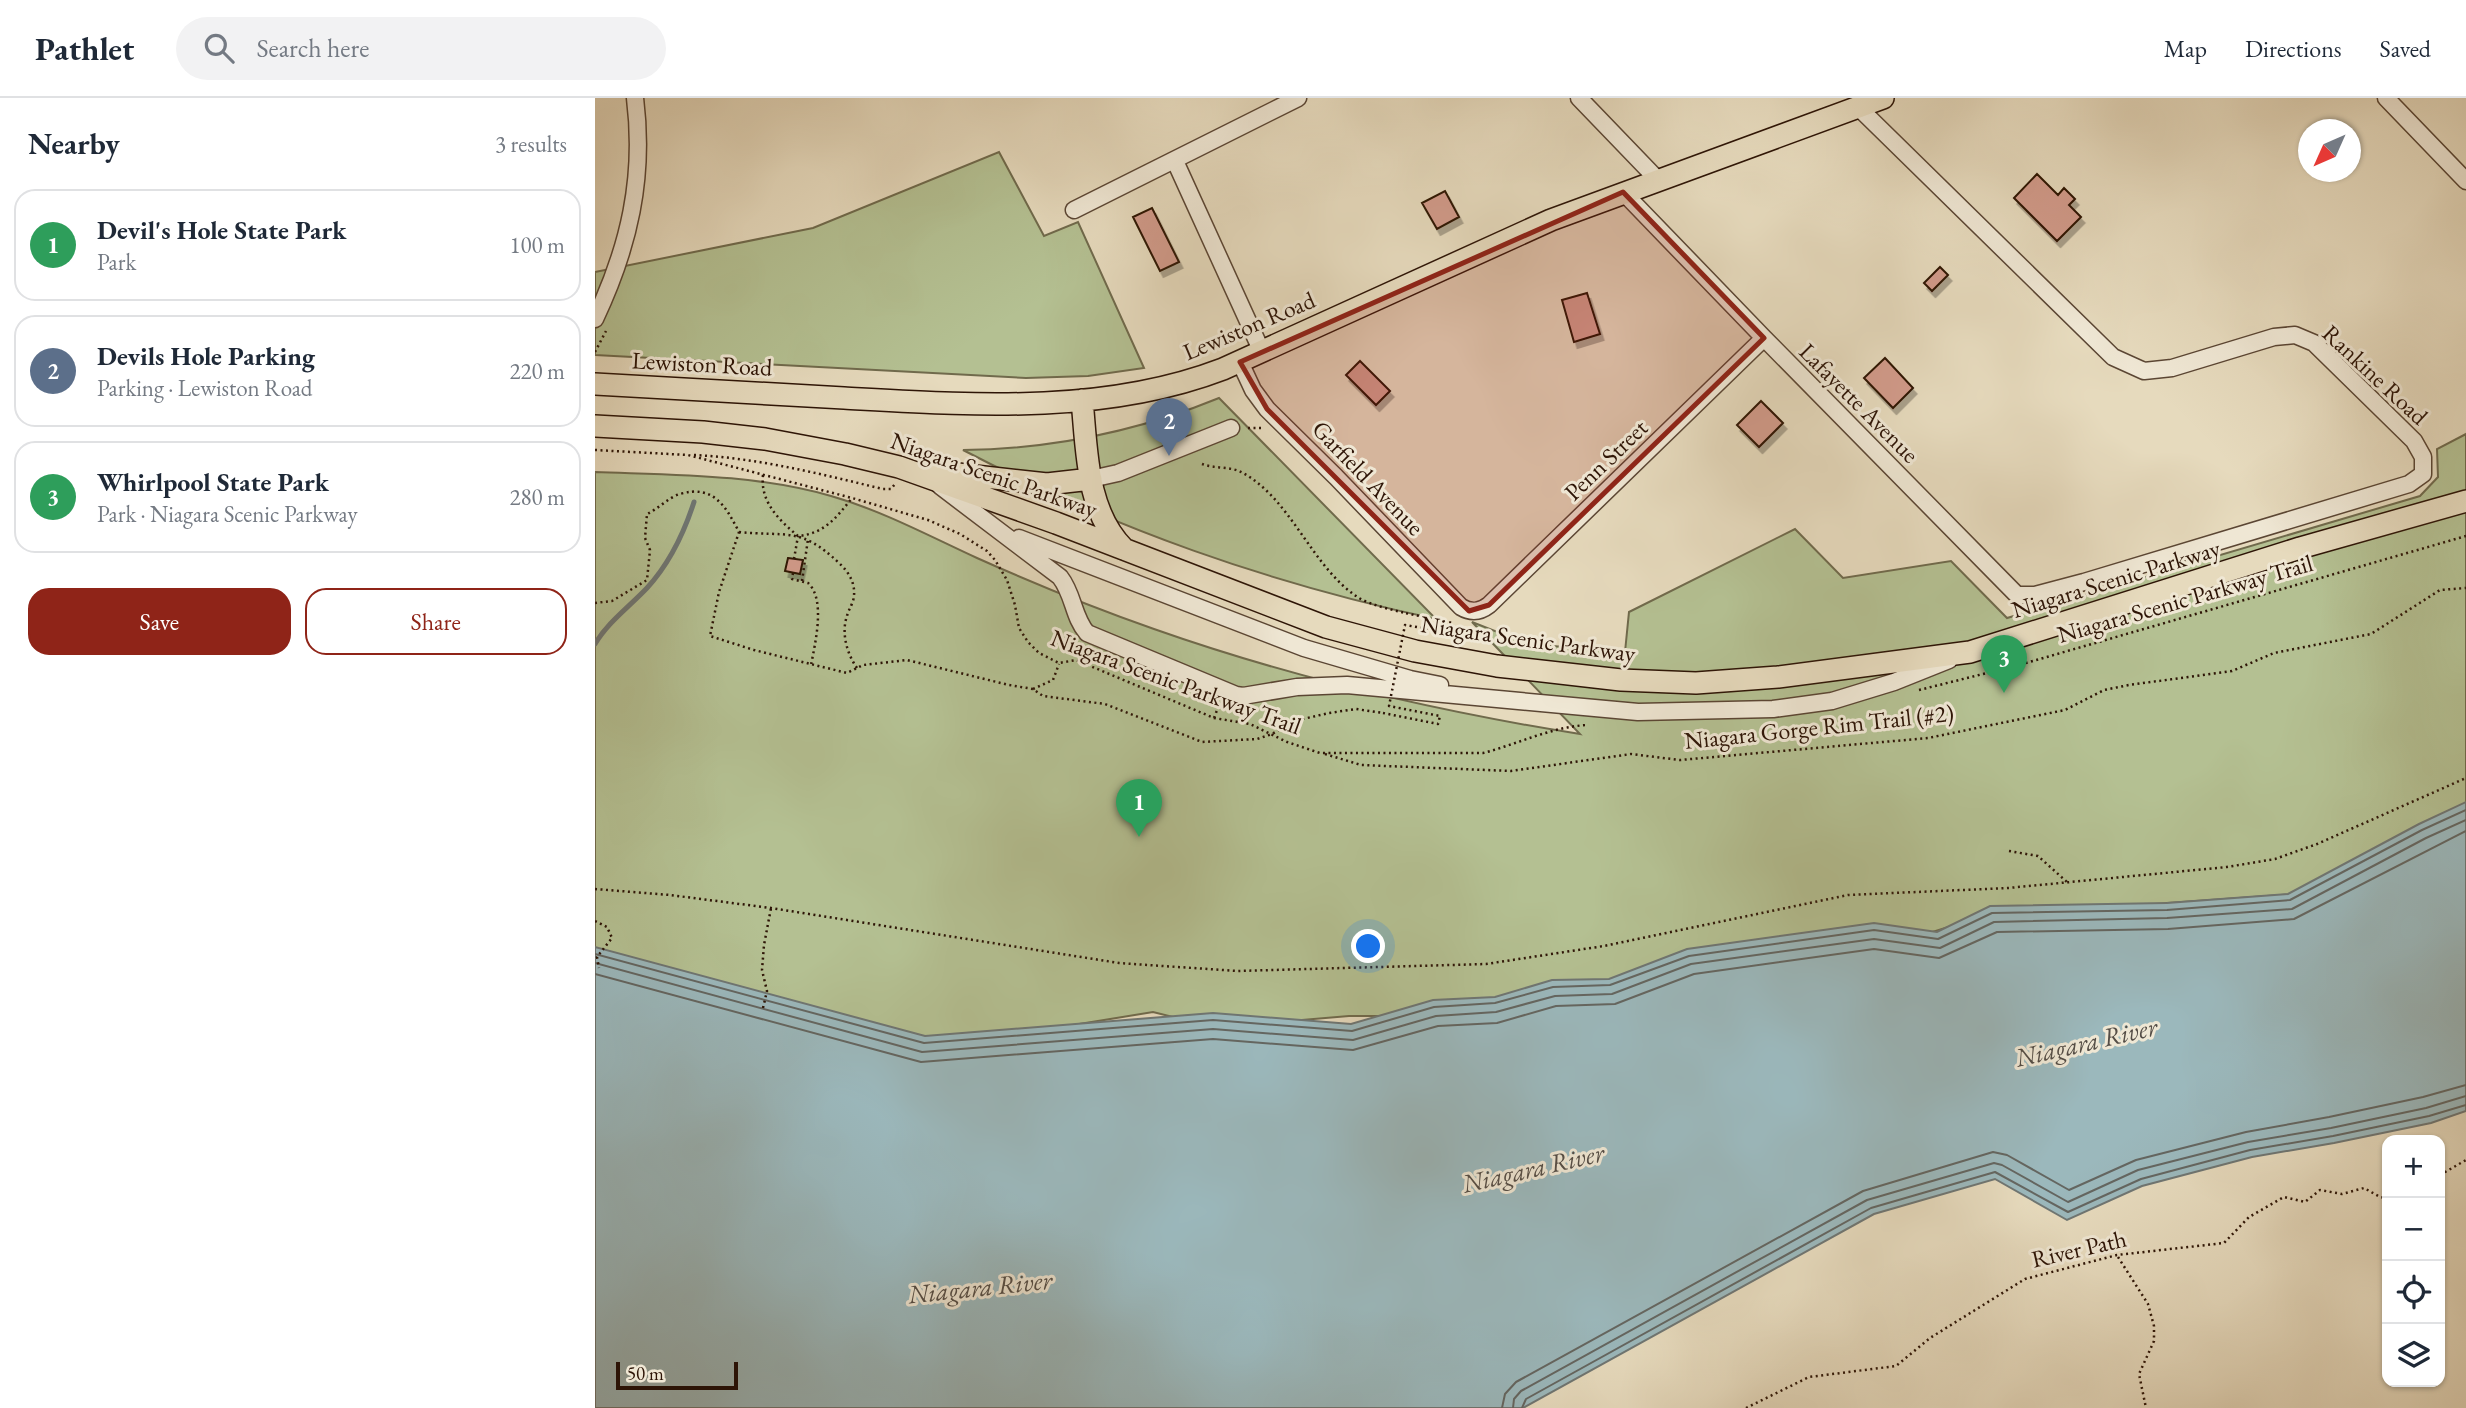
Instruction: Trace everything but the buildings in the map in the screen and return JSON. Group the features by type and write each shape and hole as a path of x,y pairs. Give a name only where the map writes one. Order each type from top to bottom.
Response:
{"main road":[{"name":"Lewiston Road","path":"595,384 921,402 1016,404 1124,395 1173,385 1240,362 1514,236 1623,192 1883,98"},
{"path":"1082,400 1091,480 1107,529 1125,550"},
{"name":"Niagara Scenic Parkway","path":"595,426 703,432 765,439 899,467 1326,627 1415,651 1497,666 1621,680 1696,683 1778,677 1970,652 2300,548 2466,500"},
{"path":"899,467 1047,484 1091,480"}],"street":[{"path":"595,319 617,270 632,213 638,150 635,98"},
{"path":"1074,210 1298,98"},
{"path":"1579,98 1658,180"},
{"path":"2386,98 2466,181"},
{"name":"Rankine Road","path":"1858,107 2113,357 2144,371 2172,368 2274,337 2295,335 2314,343 2414,441 2423,457 2423,474 2409,484 2084,582"},
{"path":"1174,161 1262,352"},
{"name":"Lafayette Avenue","path":"1623,192 2017,595 2035,595 2084,582"},
{"name":"Penn Street","path":"1477,611 1489,605 1764,338"},
{"name":"Garfield Avenue","path":"1240,362 1257,396 1287,428 1461,607 1477,611"},
{"path":"1091,480 1118,473 1231,428"},
{"path":"927,476 1060,577 1072,596 1079,621 1087,633 1236,695 1297,687 1347,685 1638,712 1773,709 1832,701 1894,682 1970,652"},
{"path":"1000,531 1304,648 1410,679 1528,703"}],"path":[{"path":"1231,428 1287,428"},
{"name":"Niagara Scenic Parkway Trail","path":"595,450 688,455 928,520 960,534 987,551 1007,580 1019,628 1039,653 1059,663 1076,660 1214,718 1249,724 1287,742 1320,752 1483,753 1565,726 1589,724"},
{"path":"688,455 768,463 883,489 891,489 894,485 899,467"},
{"path":"739,532 719,592 710,636 754,650 847,673 863,665 907,660 1034,689 1043,696 1105,704 1202,743 1257,738 1272,734 1294,721 1356,709 1438,724 1440,716 1389,706 1405,625 1452,633 1453,623 1371,604 1349,590 1318,557 1265,490 1252,479 1240,471 1202,464"},
{"path":"763,475 763,489 768,503 786,526 798,536 810,535 825,528 852,498"},
{"path":"595,603 612,601 647,580 650,550 645,538 647,514 679,494 703,492 716,496 739,532 762,535 783,533 808,539 843,566 855,592 846,618 845,637 849,655 857,668"},
{"path":"794,559 798,536"},
{"name":"Niagara Scenic Parkway Trail","path":"1916,691 2032,661 2466,536"},
{"path":"802,581 808,539"},
{"path":"793,573 792,579 812,586 817,611 816,642 811,665"},
{"name":"Niagara Gorge Rim Trail (#2)","path":"1320,752 1361,765 1511,771 1631,754 1680,760 1928,738 2065,710 2104,691 2129,685 2232,671 2274,653 2371,634 2440,590 2466,589"},
{"path":"1034,689 1053,680 1059,663"},
{"path":"595,889 771,908 1119,963 1237,971 1486,964 1604,947 1848,895 2008,888 2227,867 2275,859 2317,844 2466,778"},
{"path":"2008,850 2038,856 2067,882"},
{"path":"763,1008 767,991 762,970 764,945 771,908"},
{"path":"595,921 607,927 612,938 597,957 599,968"},
{"path":"2445,1172 2466,1160"},
{"name":"River Path","path":"1746,1408 1809,1377 1896,1366 1930,1338 2025,1279 2117,1255 2224,1243 2249,1217 2284,1198 2305,1202 2320,1190 2342,1194 2364,1188 2382,1197"},
{"path":"2117,1255 2148,1304 2154,1326 2154,1340 2139,1374 2146,1408"}],"highlighted area":[{"path":"1623,192 1764,338 1489,605 1469,611 1267,409 1240,362"}],"green space":[{"path":"999,152 1044,236 1078,222 1144,368 1088,376 1026,378 595,355 595,272 813,228"},
{"path":"1219,398 1436,619 1313,589 1193,551 1077,505 963,450 1029,446 1093,436 1157,420"},
{"path":"2466,434 2466,806 2310,893 1984,916 1913,938 1400,1016 1201,1024 1153,1012 951,1045 595,969 595,472 684,475 773,483 831,496 887,516 1065,595 1206,647 1312,678 1418,704 1580,734 1472,622 1528,644 1625,652 1629,612 1795,529 1843,578 1951,561 2007,618 2420,496 2438,477 2437,449"}],"water":[{"name":"Niagara River","path":"2466,802 2466,1111 2431,1123 2252,1157 2142,1186 2067,1220 1995,1179 1874,1214 1523,1408 595,1408 595,947 925,1036 1213,1013 1351,1024 1433,1000 1495,997 1552,980 1609,979 1687,949 1874,923 1937,932 1990,906 2167,903 2288,894"}],"waterway":[{"path":"595,644 662,569 681,537 694,502"}],"place":[{"name":"Devils Hole Parking","path":"1169,456"},
{"name":"Whirlpool State Park","path":"2004,693"},
{"name":"Devil's Hole State Park","path":"1139,837"}]}
